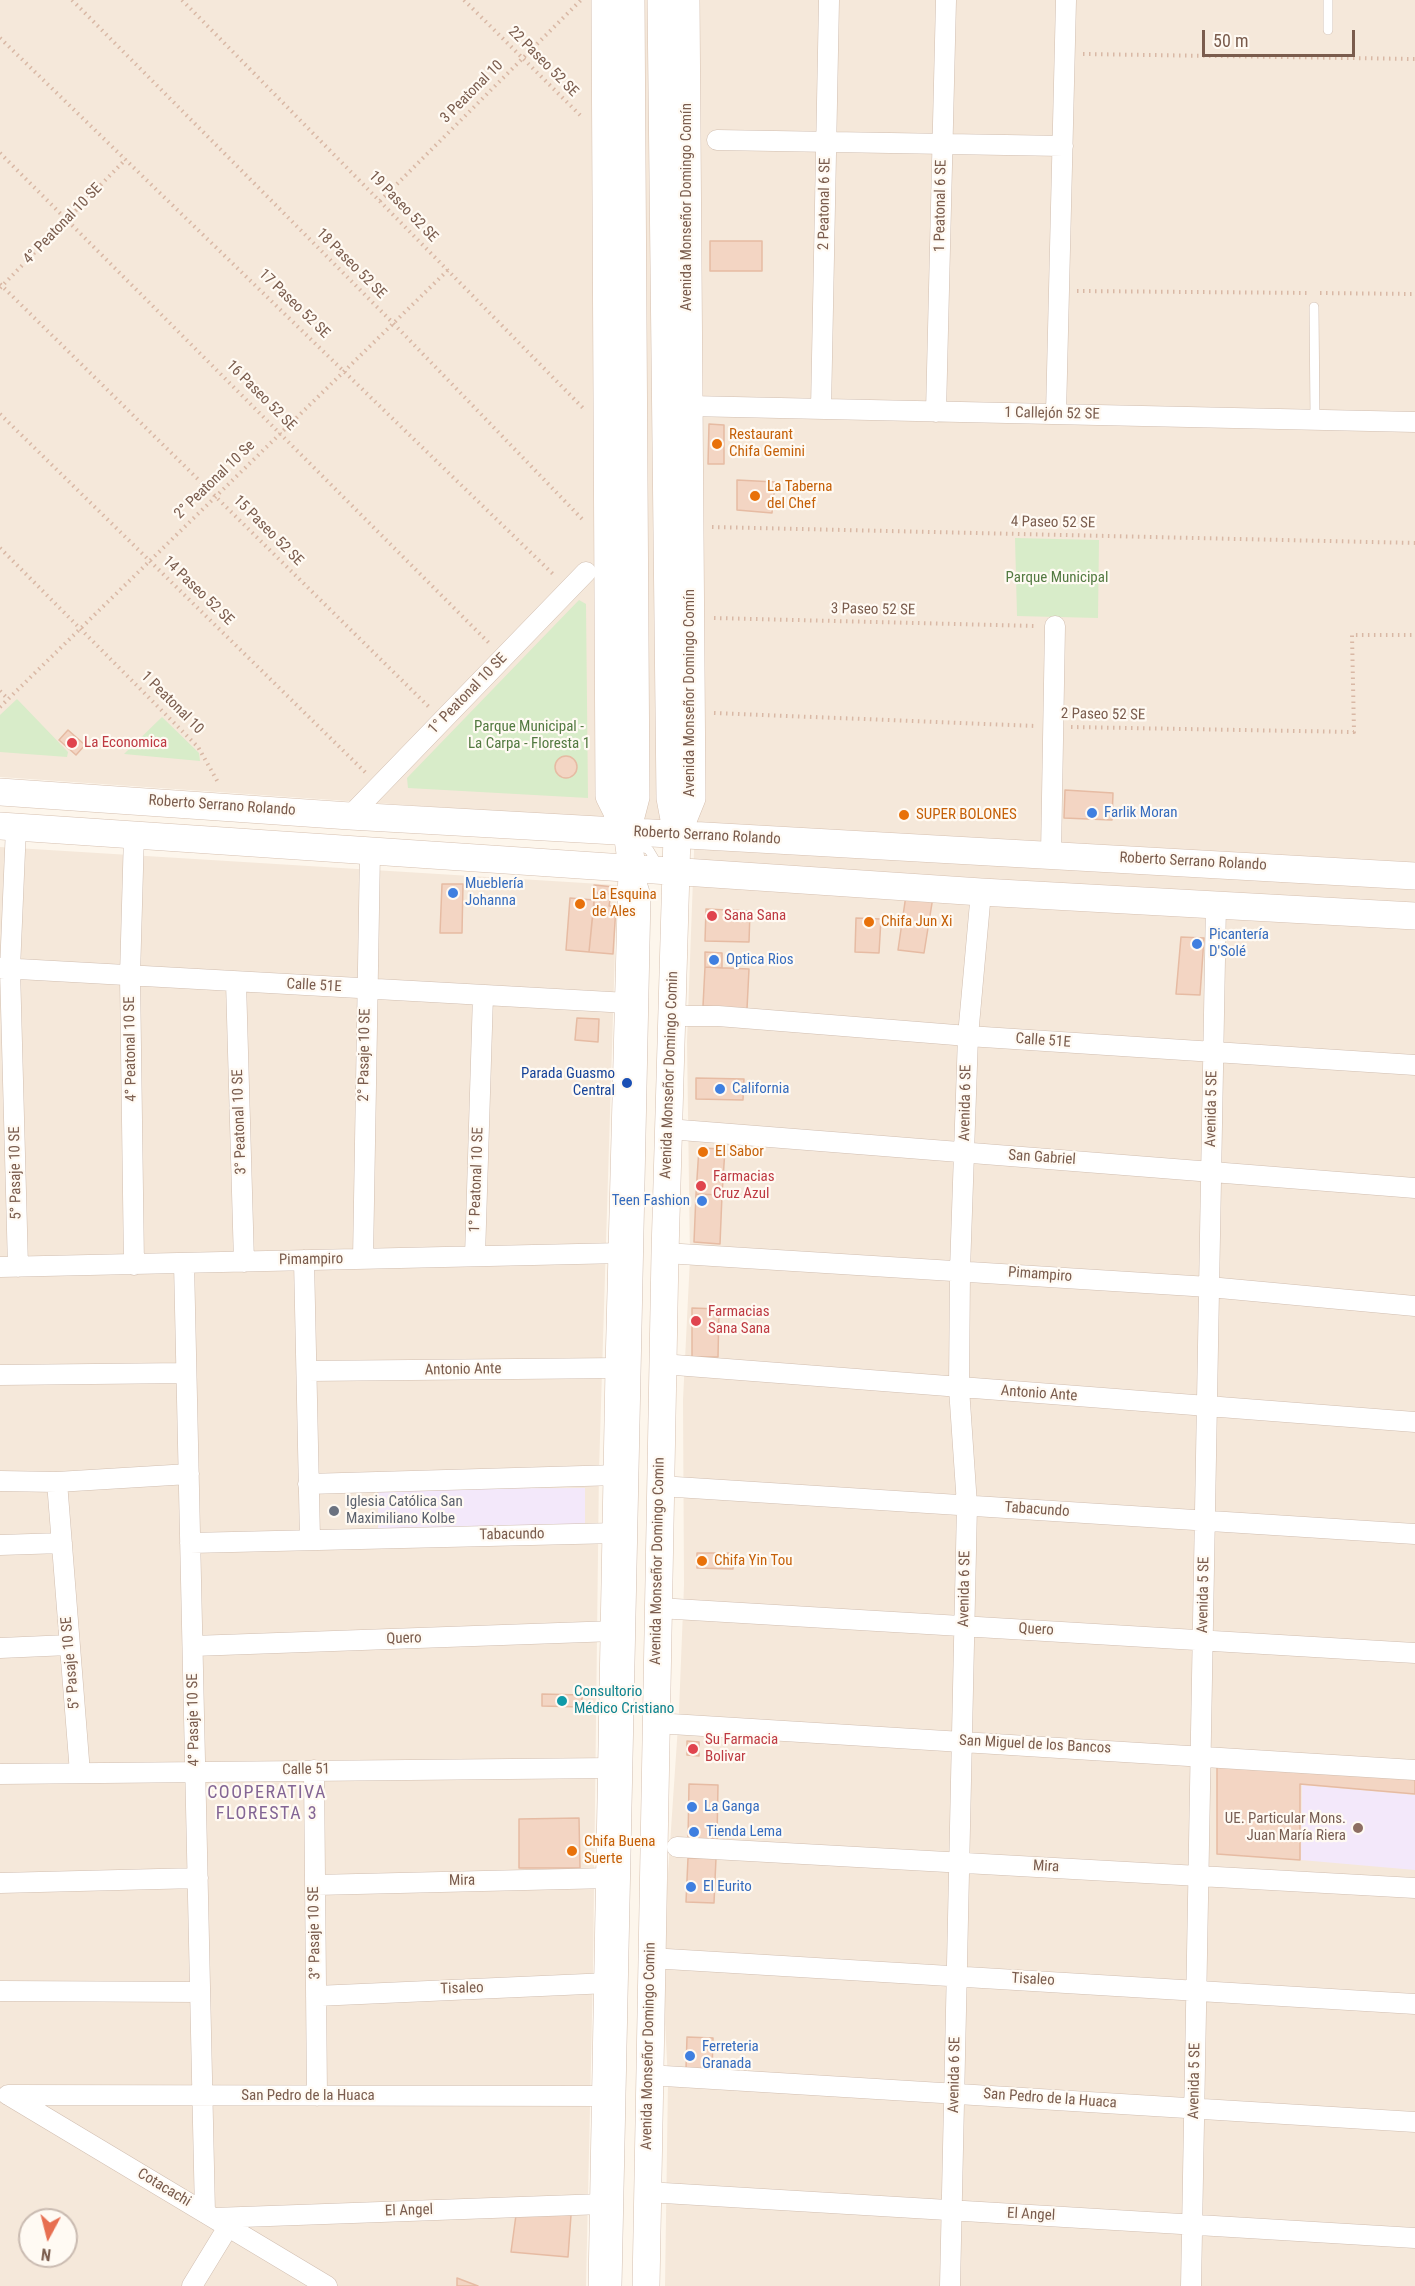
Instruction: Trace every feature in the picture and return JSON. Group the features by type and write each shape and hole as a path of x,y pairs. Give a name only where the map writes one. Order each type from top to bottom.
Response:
{"main road":[{"path":"605,0 606,141 620,361 636,797 628,836"},
{"path":"628,836 609,796 609,547 606,432 620,361 631,0"},
{"name":"Avenida Monseñor Domingo Comín","path":"661,0 676,274 689,406 692,798 677,835"},
{"name":"Avenida Monseñor Domingo Comín","path":"677,835 670,798 676,274 686,0"},
{"name":"Roberto Serrano Rolando","path":"0,792 230,806 628,836 677,835 1051,854 1415,876"},
{"path":"8,826 632,867 667,873 1415,916"},
{"name":"Avenida Monseñor Domingo Comin","path":"646,2286 647,2192 642,2077 644,1958 655,1723 665,1253 660,1132 672,1016 667,873 677,835"},
{"name":"Avenida Monseñor Domingo Comin","path":"602,2286 619,1368 632,867 628,836"}],"street":[{"name":"2 Peatonal 6 SE","path":"821,409 830,0"},
{"name":"1 Peatonal 6 SE","path":"936,412 946,0"},
{"path":"1056,414 1066,0"},
{"path":"717,140 1063,146"},
{"name":"1 Callejón 52 SE","path":"689,406 1415,422"},
{"name":"1° Peatonal 10 SE","path":"350,816 586,572"},
{"path":"1051,854 1055,626"},
{"name":"5° Pasaje 10 SE","path":"8,826 5,968 9,1267"},
{"name":"4° Peatonal 10 SE","path":"134,834 130,976 134,1264"},
{"name":"2° Pasaje 10 SE","path":"363,1259 370,851"},
{"name":"Avenida 6 SE","path":"950,2286 967,1505 959,1388 960,1270 968,1036 981,892"},
{"name":"Avenida 5 SE","path":"1191,2286 1216,903"},
{"name":"Calle 51E","path":"5,968 628,1003"},
{"name":"3° Peatonal 10 SE","path":"236,982 244,1262"},
{"name":"1° Peatonal 10 SE","path":"475,1256 483,995"},
{"name":"Calle 51E","path":"672,1016 718,1016 968,1036 1415,1065"},
{"name":"San Gabriel","path":"660,1132 965,1152 1415,1188"},
{"name":"Pimampiro","path":"9,1267 622,1253"},
{"name":"Pimampiro","path":"665,1253 1209,1287 1415,1306"},
{"path":"304,1260 309,1539"},
{"name":"4° Pasaje 10 SE","path":"184,1263 202,2096 216,2219"},
{"name":"Antonio Ante","path":"662,1364 1415,1422"},
{"name":"Antonio Ante","path":"307,1371 619,1368"},
{"path":"0,1375 186,1373"},
{"path":"0,1481 57,1482 189,1474"},
{"path":"308,1484 618,1475"},
{"name":"5° Pasaje 10 SE","path":"57,1482 80,1773"},
{"name":"Tabacundo","path":"660,1486 1415,1534"},
{"name":"Tabacundo","path":"190,1543 617,1533"},
{"path":"0,1545 62,1543"},
{"name":"Quero","path":"658,1608 1415,1653"},
{"name":"Quero","path":"193,1646 615,1631"},
{"path":"0,1648 69,1645"},
{"name":"San Miguel de los Bancos","path":"655,1723 1415,1770"},
{"name":"Calle 51","path":"0,1774 612,1768"},
{"name":"3° Pasaje 10 SE","path":"314,1770 317,2096"},
{"name":"Mira","path":"677,1847 1415,1888"},
{"path":"0,1883 198,1878"},
{"name":"Mira","path":"315,1885 610,1878"},
{"name":"Tisaleo","path":"644,1958 1415,2004"},
{"name":"Tisaleo","path":"316,1996 609,1983"},
{"path":"0,1991 200,1992"},
{"name":"San Pedro de la Huaca","path":"642,2077 954,2093 1415,2122"},
{"name":"San Pedro de la Huaca","path":"4,2092 202,2096 607,2096"},
{"name":"Cotacachi","path":"4,2092 323,2285"},
{"name":"El Angel","path":"647,2192 1415,2238"},
{"name":"El Angel","path":"216,2219 603,2204"},
{"path":"192,2286 216,2219"}],"lane":[{"path":"1328,0 1328,30"},
{"path":"1314,307 1315,419"},
{"name":"Roberto Serrano Rolando","path":"0,799 628,836 649,850 667,873"},
{"path":"417,843 612,857 632,867"},
{"name":"Avenida Monseñor Domingo Comin","path":"617,2286 646,895 641,880 632,867"},
{"name":"Avenida Monseñor Domingo Comin","path":"644,1786 660,1132"}],"path":[{"name":"18 Paseo 52 SE","path":"72,0 393,323 609,547"},
{"name":"19 Paseo 52 SE","path":"182,0 606,432"},
{"name":"22 Paseo 52 SE","path":"464,0 606,141"},
{"name":"3 Peatonal 10","path":"380,201 581,0"},
{"name":"17 Paseo 52 SE","path":"0,38 345,370 569,590"},
{"path":"1065,54 1415,59"},
{"name":"16 Paseo 52 SE","path":"0,153 504,657"},
{"name":"4° Peatonal 10 SE","path":"1,286 126,159"},
{"name":"2° Peatonal 10 Se","path":"0,707 448,270"},
{"name":"15 Paseo 52 SE","path":"1,286 443,720"},
{"path":"1059,291 1415,294"},
{"name":"14 Paseo 52 SE","path":"0,414 380,786"},
{"name":"4 Paseo 52 SE","path":"690,527 1415,543"},
{"name":"1 Peatonal 10","path":"0,548 198,747 230,806"},
{"name":"3 Paseo 52 SE","path":"691,617 1055,626"},
{"name":"2 Paseo 52 SE","path":"691,713 1053,727 1354,732 1352,635 1415,634"},
{"path":"0,691 8,699"}],"shaded area":[{"path":"0,0 1415,0 1415,2286 665,2286 668,2081 662,1962 679,1711 684,1585 683,1400 690,1258 687,1041 695,825 0,777"},
{"path":"0,847 617,885 599,1470 593,1972 586,2286 0,2286"},
{"path":"585,1488 585,1531 378,1532 378,1489"},
{"name":"UE. Particular Mons. Juan María Riera","path":"1302,1785 1415,1795 1415,1870 1301,1860"}],"green space":[{"name":"Parque Municipal","path":"1015,538 1099,540 1098,618 1017,616"},
{"name":"Parque Municipal - La Carpa - Floresta 1","path":"579,600 586,604 588,798 408,788 407,778"},
{"path":"17,699 68,752 67,757 0,752 0,715"},
{"path":"162,717 199,753 200,761 124,754"}],"building":[{"path":"710,241 762,241 762,271 710,271"},
{"name":"Restaurant Chifa Gemini","path":"709,424 724,425 724,464 708,464"},
{"name":"La Taberna del Chef","path":"737,480 775,482 772,513 737,510"},
{"name":"La Economica","path":"68,730 85,745 76,755 59,740"},
{"path":"566,756 574,759 577,767 574,775 566,778 558,775 555,767 558,759"},
{"path":"1065,790 1113,793 1112,820 1064,818"},
{"path":"442,884 463,884 462,933 440,933"},
{"path":"594,885 614,887 614,894 594,892"},
{"path":"595,893 611,894 609,906 616,906 613,954 589,952"},
{"path":"906,895 933,897 924,953 898,950"},
{"path":"570,898 594,900 589,952 566,950"},
{"path":"706,909 750,911 749,942 705,941"},
{"path":"856,918 881,919 879,953 855,952"},
{"path":"1181,937 1204,938 1200,995 1176,994"},
{"name":"Optica Rios","path":"705,952 722,953 722,968 705,967"},
{"path":"705,967 749,969 747,1009 703,1006"},
{"path":"577,1018 599,1019 598,1042 575,1040"},
{"name":"California","path":"696,1078 744,1079 743,1100 696,1099"},
{"path":"699,1148 725,1149 722,1195 696,1194"},
{"path":"696,1194 722,1195 720,1244 694,1242"},
{"path":"692,1308 719,1309 718,1357 692,1357"},
{"path":"697,1553 733,1553 733,1569 697,1568"},
{"name":"Consultorio Médico Cristiano","path":"542,1694 582,1695 582,1707 542,1706"},
{"name":"Su Farmacia Bolivar","path":"687,1741 699,1742 699,1756 687,1755"},
{"path":"1217,1766 1415,1773 1415,1794 1300,1784 1300,1860 1217,1854"},
{"path":"689,1784 718,1785 717,1839 688,1839"},
{"path":"579,1818 580,1868 519,1868 519,1819"},
{"path":"688,1858 716,1858 714,1903 686,1902"},
{"path":"687,2037 713,2038 712,2071 686,2069"},
{"path":"516,2215 571,2215 568,2257 511,2252"},
{"path":"457,2278 478,2286 457,2286"}],"place":[{"name":"Restaurant Chifa Gemini","path":"717,444"},
{"name":"La Taberna del Chef","path":"755,496"},
{"name":"La Economica","path":"72,743"},
{"name":"Farlik Moran","path":"1092,813"},
{"name":"SUPER BOLONES","path":"904,815"},
{"name":"Mueblería Johanna","path":"453,893"},
{"name":"La Esquina de Ales","path":"580,904"},
{"name":"Sana Sana","path":"712,916"},
{"name":"Chifa Jun Xi","path":"869,922"},
{"name":"Picantería D'Solé","path":"1197,944"},
{"name":"Optica Rios","path":"714,960"},
{"name":"Parada Guasmo Central","path":"627,1083"},
{"name":"California","path":"720,1089"},
{"name":"El Sabor","path":"703,1152"},
{"name":"Farmacias Cruz Azul","path":"701,1186"},
{"name":"Teen Fashion","path":"702,1201"},
{"name":"Farmacias Sana Sana","path":"696,1321"},
{"name":"Iglesia Católica San Maximiliano Kolbe","path":"334,1511"},
{"name":"Chifa Yin Tou","path":"702,1561"},
{"name":"Consultorio Médico Cristiano","path":"562,1701"},
{"name":"Su Farmacia Bolivar","path":"693,1749"},
{"name":"La Ganga","path":"692,1807"},
{"name":"UE. Particular Mons. Juan María Riera","path":"1358,1828"},
{"name":"Tienda Lema","path":"694,1832"},
{"name":"Chifa Buena Suerte","path":"572,1851"},
{"name":"El Eurito","path":"691,1887"},
{"name":"Ferreteria Granada","path":"690,2056"}],"district":[{"name":"COOPERATIVA FLORESTA 3","path":"267,1803"}]}
